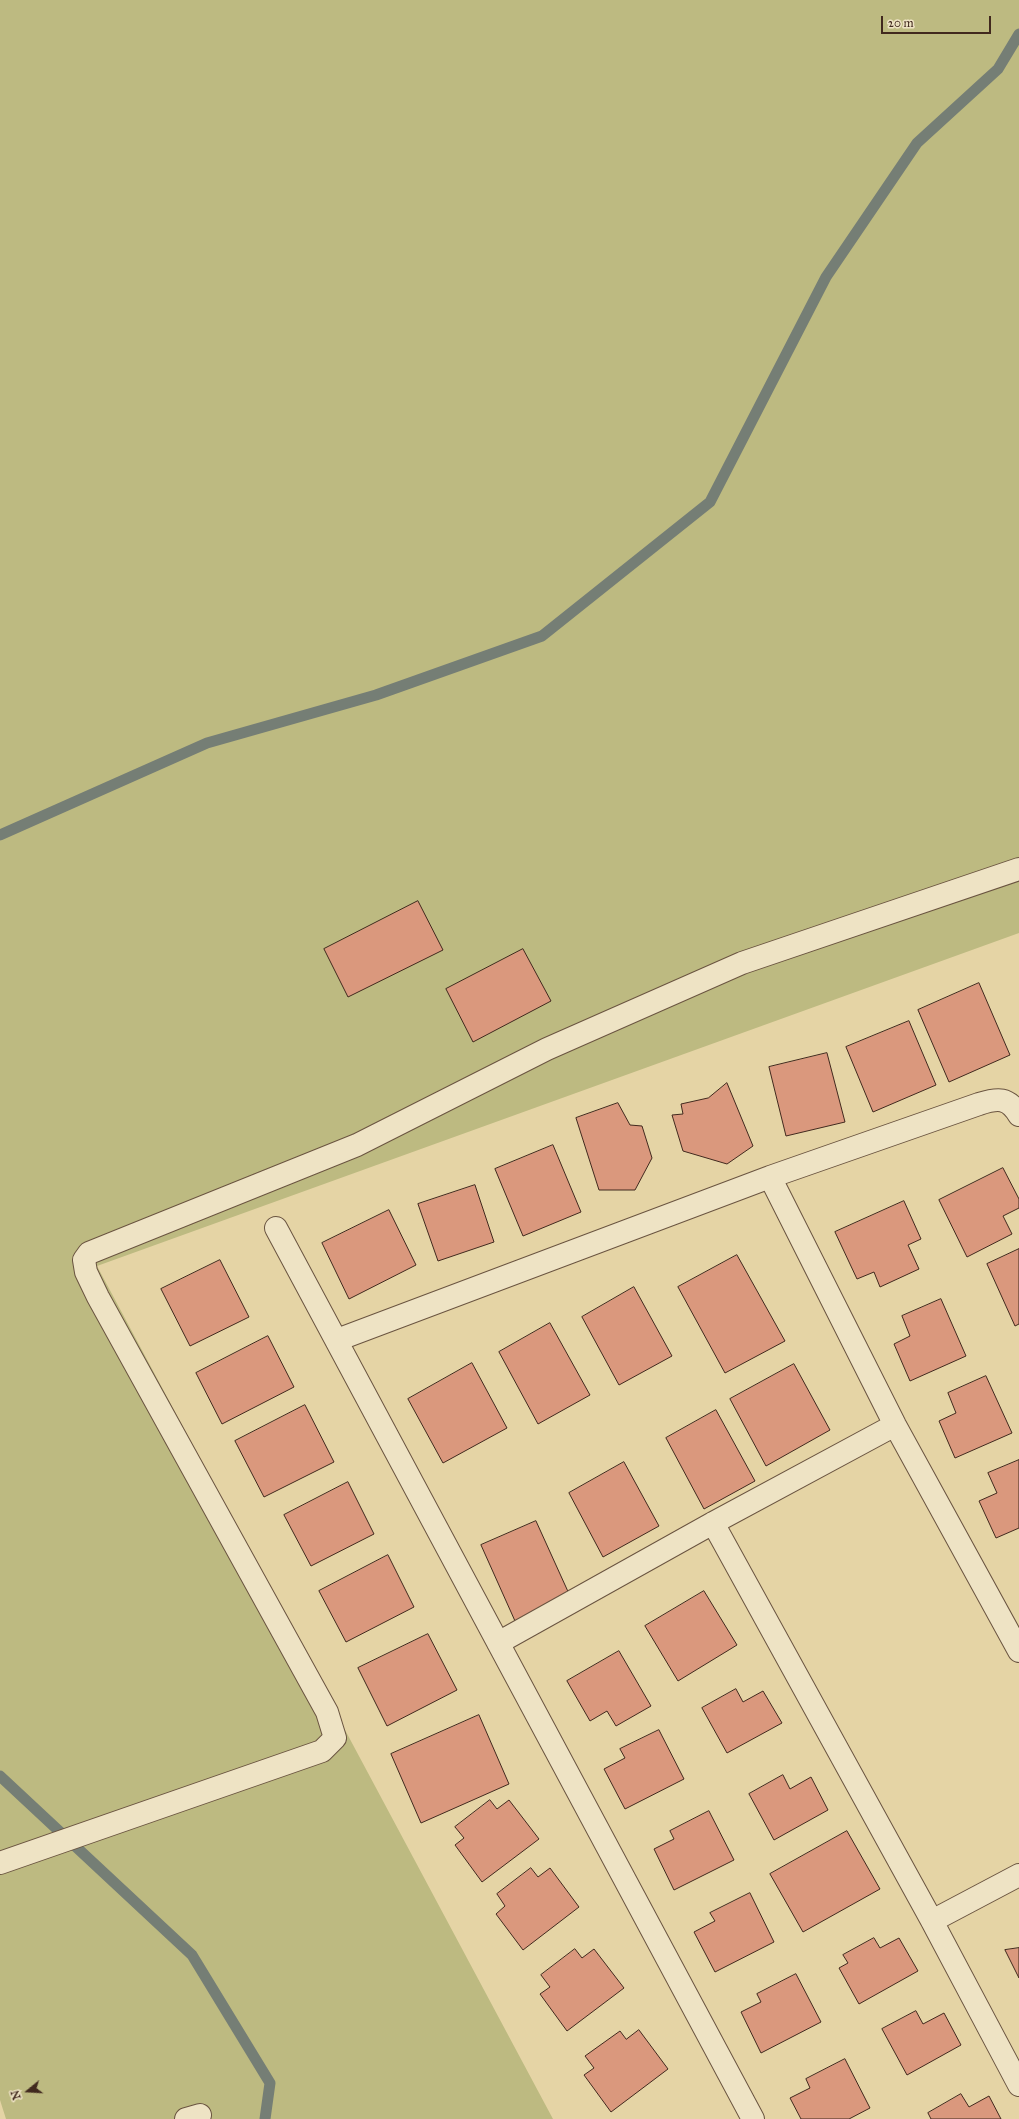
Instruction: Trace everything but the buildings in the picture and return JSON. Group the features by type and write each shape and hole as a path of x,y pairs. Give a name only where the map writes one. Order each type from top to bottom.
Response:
{"street":[{"path":"0,1863 81,1833 322,1751 334,1738 327,1712 98,1297 86,1272 84,1260 89,1253 357,1144 547,1049 742,962 1019,869"},
{"path":"338,1340 770,1177 994,1099 1008,1102 1019,1115"},
{"path":"770,1177 895,1425 1019,1651"},
{"path":"276,1228 338,1340 498,1643 753,2119"},
{"path":"498,1643 713,1523 895,1425"},
{"path":"713,1523 932,1921 1019,2085"},
{"path":"932,1921 1019,1875"}],"shaded area":[{"path":"0,0 1019,0 1019,933 97,1266 553,2119 6,2119 0,2100"}],"waterway":[{"path":"0,835 207,743 376,695 542,636 710,502 826,277 917,143 998,69 1019,34"},
{"path":"0,1776 192,1955 270,2083 265,2119"}]}
